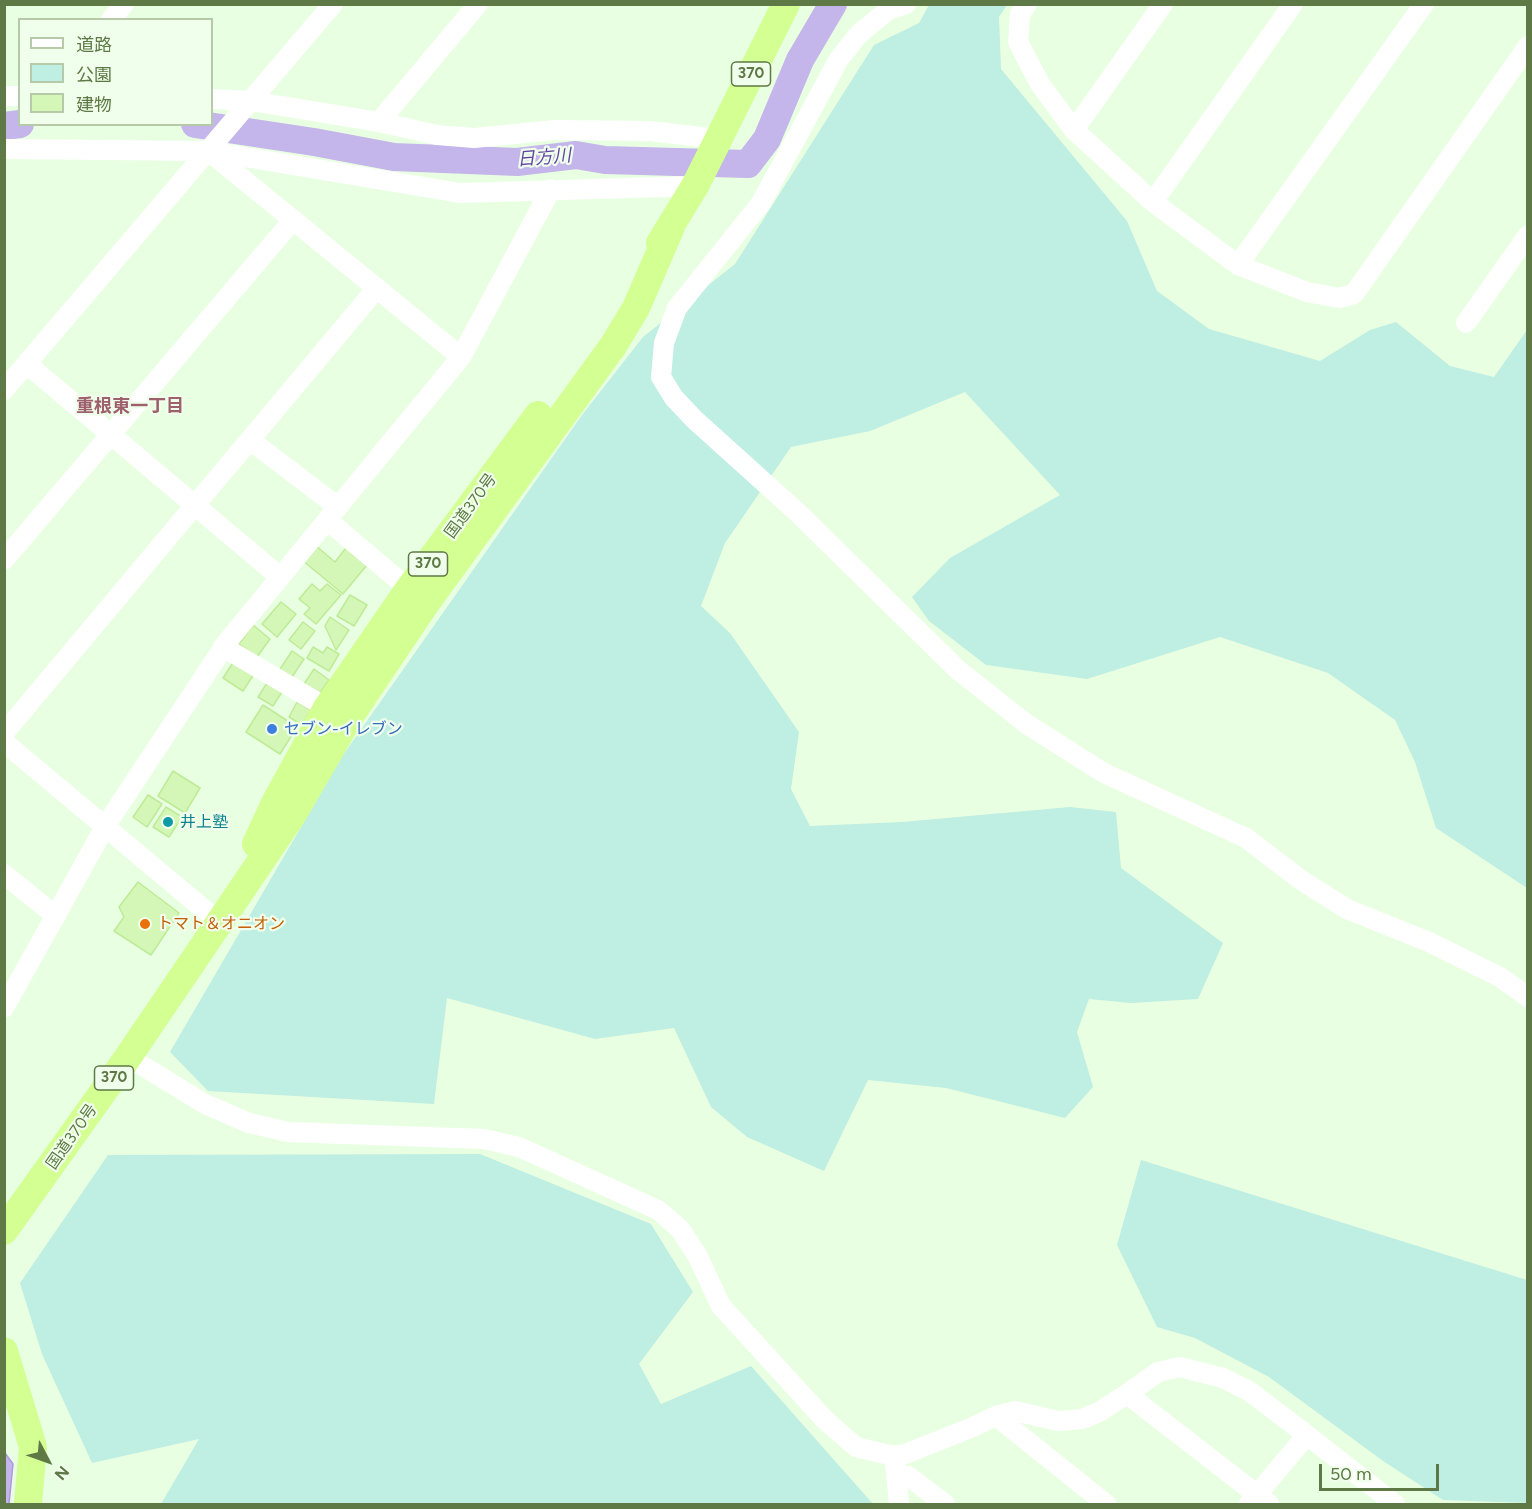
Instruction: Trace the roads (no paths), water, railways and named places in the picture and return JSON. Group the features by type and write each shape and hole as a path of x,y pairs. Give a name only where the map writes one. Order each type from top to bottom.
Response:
{"highway":[{"name":"国道370号","path":"219,922 275,803 327,708 409,590 596,336 671,227 697,182 786,4"},
{"name":"国道370号","path":"4,1231 128,1057 293,814 348,719 426,603 613,346 636,308 671,227"},
{"path":"4,1351 33,1448 28,1504"}],"street":[{"path":"4,390 333,4"},
{"path":"379,122 478,4"},
{"path":"1027,4 1020,14 1018,42 1040,84 1074,130 1153,202 1238,265 1307,292 1339,298 1354,294 1527,46"},
{"path":"1074,130 1163,4"},
{"path":"1153,202 1293,4"},
{"path":"1238,265 1424,4"},
{"path":"895,6 859,34 839,59 761,203 677,308 664,343 661,377 674,398 695,420 797,512 958,670 1028,725 1104,773 1246,838 1301,880 1347,909 1429,942 1500,977 1527,997"},
{"path":"213,99 379,122 437,135 474,138 555,130 650,131 717,141"},
{"path":"214,145 293,220 461,357"},
{"path":"4,149 214,145 460,193 697,182"},
{"path":"4,1008 106,825 223,647 461,357 550,189"},
{"path":"4,560 293,220"},
{"path":"1466,323 1527,235"},
{"path":"4,733 377,288"},
{"path":"27,364 280,577"},
{"path":"250,440 332,513 409,590"},
{"path":"223,647 327,708"},
{"path":"4,742 106,825 219,922"},
{"path":"5,876 56,916"},
{"path":"128,1057 205,1104 249,1123 288,1132 484,1139 519,1147 658,1210 680,1229 697,1255 722,1306 825,1420 856,1447 895,1465 945,1504"},
{"path":"899,1504 895,1465 905,1454 996,1416 1015,1411 1058,1421 1082,1419 1099,1412 1158,1372 1180,1367 1223,1378 1249,1391 1395,1504"},
{"path":"1127,1394 1258,1501 1307,1435"},
{"path":"996,1416 1106,1504"}],"waterway":[{"name":"日方川","path":"208,126 394,157 517,162 576,155 605,160 748,164 767,139 800,60 833,4"},
{"name":"日方川","path":"4,126 18,124"}],"place":[{"name":"セブン-イレブン","path":"272,729"},
{"name":"井上塾","path":"168,822"},
{"name":"トマト＆オニオン","path":"145,924"}],"district":[{"name":"重根東一丁目","path":"130,407"}]}
